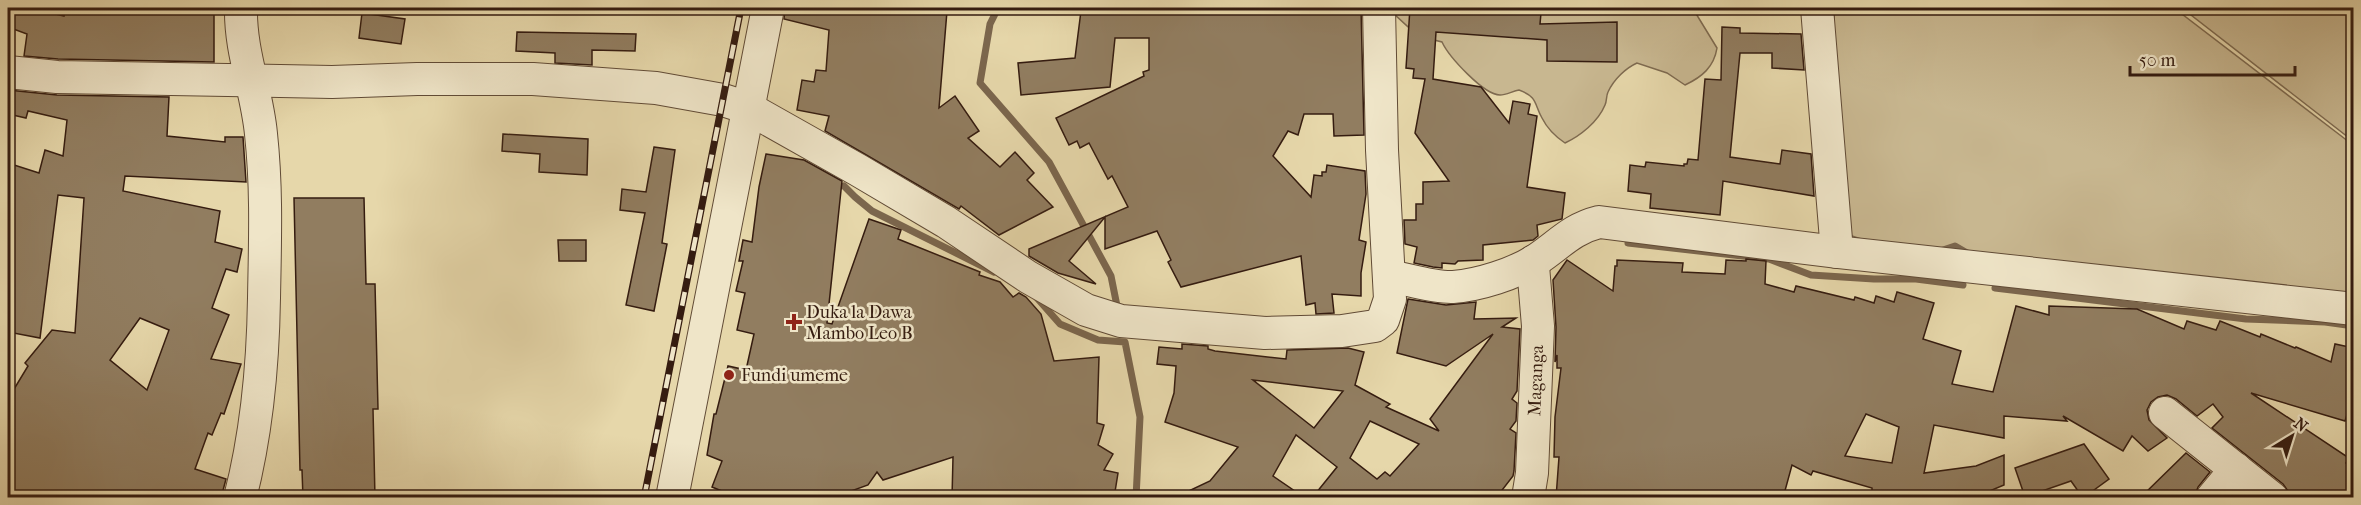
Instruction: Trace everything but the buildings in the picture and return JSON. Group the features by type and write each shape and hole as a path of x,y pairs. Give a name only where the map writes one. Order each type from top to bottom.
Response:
{"street":[{"path":"240,498 258,411 265,336 267,231 261,131 249,80 241,8"},
{"path":"672,498 768,8"},
{"path":"8,72 57,76 332,82 533,79 656,88 723,99 748,108 926,211 1028,277 1086,310 1121,321 1265,333 1362,329 1375,326 1383,320 1390,299 1382,150 1379,8"},
{"path":"1817,8 1837,252"},
{"path":"1389,276 1452,287 1485,280 1534,261 1567,236 1599,222 1837,252 2354,309"},
{"name":"Maganga","path":"1528,498 1532,472 1538,326 1534,261"},
{"path":"2165,413 2272,498"},
{"path":"2212,498 2236,469"}],"shaded area":[{"path":"1392,8 1704,8 1695,12 1717,48 1713,61 1706,71 1685,85 1667,73 1637,63 1633,65 1614,83 1608,92 1602,111 1593,123 1565,143 1546,125 1535,101 1529,95 1519,90 1500,95 1485,89 1459,65 1442,42 1418,36 1393,13"},
{"path":"1834,8 2174,8 2353,145 2353,298 1861,239 1834,230"},
{"path":"2182,8 2353,8 2353,141"}],"waterway":[{"path":"998,8 990,24 980,83 1049,162 1111,276 1118,311"},
{"path":"844,186 872,211 994,272"},
{"path":"1628,243 1769,259 1811,275 1916,279 1963,285"},
{"path":"1940,251 1955,246 1967,253"},
{"path":"1995,288 2246,319 2325,322 2354,326"},
{"path":"1037,298 1060,324 1098,340 1125,342 1140,417 1136,498"}],"railway":[{"path":"644,498 741,8"}],"place":[{"name":"Duka la Dawa Mambo Leo B","path":"794,322"},
{"name":"Fundi umeme","path":"729,375"}]}
